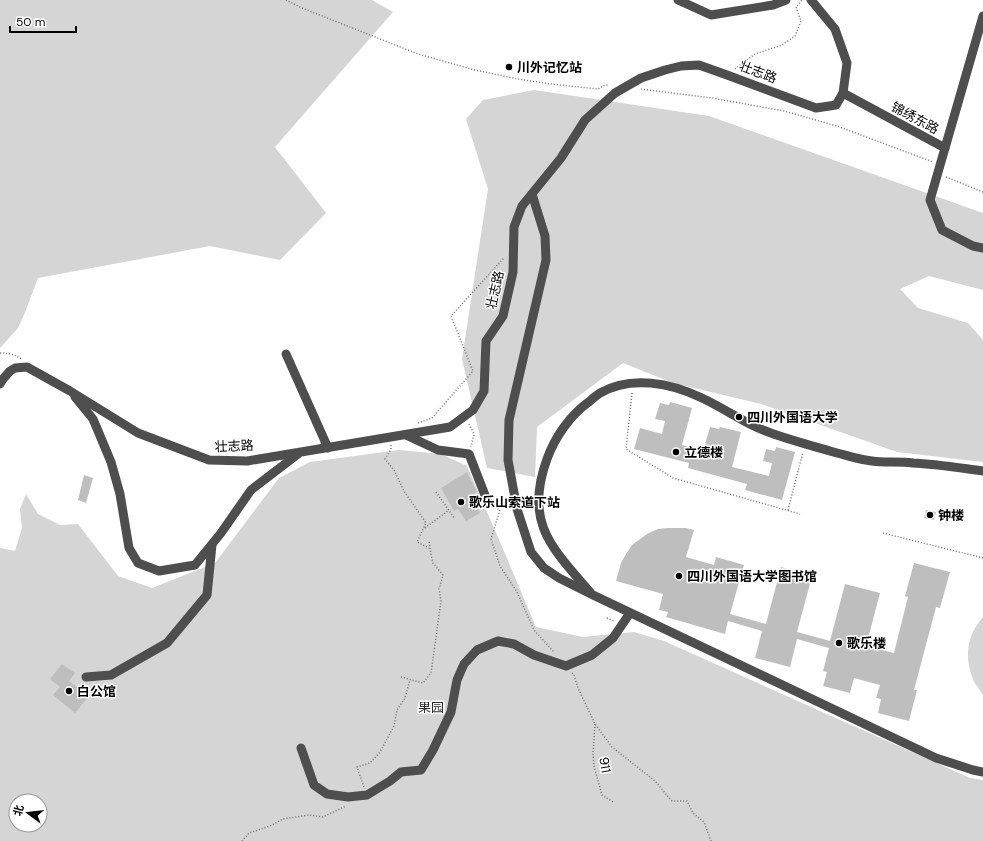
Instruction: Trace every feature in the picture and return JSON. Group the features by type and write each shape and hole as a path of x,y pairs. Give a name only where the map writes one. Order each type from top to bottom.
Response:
{"street":[{"path":"678,0 712,15 773,5 786,0"},
{"path":"811,0 835,29 847,63 843,93"},
{"path":"945,148 983,16"},
{"name":"壮志路","path":"0,384 10,371 16,368 27,367 70,391 138,433 209,460 247,461 450,427 473,410 484,391 486,341 503,316 513,272 514,226 522,206 561,158 585,120 615,93 641,78 681,66 699,65 816,108 836,105 843,93"},
{"name":"锦绣东路","path":"843,93 945,148 930,200 942,230 973,246 983,248"},
{"path":"532,194 545,236 546,260 508,420 508,460 516,509 531,552 544,568 554,575 593,595 936,758 983,772"},
{"path":"286,354 328,448"},
{"path":"593,595 563,562 545,534 540,520 538,503 539,487 551,448 571,418 585,404 600,393 616,386 633,383 656,384 672,387 701,397 774,434 860,459 872,461 912,462 983,471"},
{"path":"70,391 93,420 111,462 120,494 129,548 138,563 159,571 195,565 221,533 251,490 300,452"},
{"path":"406,435 438,450 469,454 488,503"},
{"path":"86,677 111,675 167,643 207,595 212,545"},
{"path":"301,748 314,784 326,794 348,796 367,795 390,781 401,772 422,770 434,750 450,712 457,680 464,664 477,650 498,641 514,644 534,656 566,666 592,655 613,638 630,613"}],"path":[{"path":"727,75 755,54 782,45 795,36 801,21 796,8 802,0"},
{"path":"938,174 983,192"},
{"path":"418,423 432,418 473,371 451,316 503,259 514,256"},
{"path":"0,353 17,356"},
{"path":"633,383 626,449 673,478 800,514"},
{"path":"469,454 474,434 470,426"},
{"path":"788,510 806,443"},
{"path":"391,449 385,459 394,470 404,491 426,523 418,542 430,549"},
{"path":"436,492 455,520"},
{"path":"488,503 500,510 490,539 500,566 517,592 534,630 555,654"},
{"path":"423,529 449,510"},
{"path":"882,533 983,558"},
{"path":"401,677 423,683 431,673 441,601 439,589 443,575 433,563 429,540"},
{"path":"566,666 574,675 578,688 595,724 612,747 654,781 672,801 687,801 693,813 704,822 711,841"},
{"path":"367,795 357,766 370,763 380,752 394,726 397,710 405,698 410,680"},
{"name":"911","path":"595,724 593,754 594,766 602,795 613,802"},
{"path":"242,841 249,833 270,826 283,819 309,815 323,818 348,804"}],"green space":[{"path":"0,0 372,0 393,12 275,147 326,213 280,260 210,246 38,278 18,328 0,348"},
{"path":"534,90 709,116 983,213 983,290 929,276 900,289 918,308 968,323 983,340 983,462 897,452 761,404 673,383 623,363 537,427 535,477 487,468 462,359 488,189 466,119 483,100"},
{"name":"果园","path":"399,450 441,454 467,466 536,627 583,637 634,632 664,641 970,778 983,780 983,841 0,841 0,548 15,551 22,528 20,509 26,494 38,514 60,525 78,524 118,576 152,588 215,563 279,478 310,462"},
{"path":"983,617 983,695 973,679 968,654 970,638"}],"building":[{"name":"立德楼","path":"670,402 692,408 682,445 703,451 710,427 719,429 720,427 741,432 732,467 769,476 772,463 763,461 766,449 775,451 776,447 795,452 782,500 745,490 747,484 688,468 689,463 634,449 640,428 662,434 665,421 655,419 660,403 669,405"},
{"name":"歌乐山索道下站","path":"467,472 477,492 470,496 480,513 466,521 458,509 454,511 441,488"},
{"path":"84,475 93,478 86,503 78,500"},
{"name":"钟楼","path":"926,510 936,512 934,520 924,518"},
{"name":"歌乐楼","path":"686,528 694,530 686,557 714,565 716,557 744,565 730,614 766,624 781,567 812,576 797,632 830,641 845,584 880,593 866,646 894,653 908,597 905,596 914,563 950,572 940,608 936,607 914,690 917,690 909,721 878,713 881,699 876,698 880,685 854,678 850,693 823,686 827,672 823,671 829,648 797,639 790,667 755,658 762,631 728,621 725,634 666,617 668,612 659,610 663,594 616,581 621,563 632,545 647,534 658,529"},
{"name":"白公馆","path":"62,664 75,673 69,681 89,696 75,713 53,695 60,687 50,679"}],"place":[{"name":"川外记忆站","path":"509,67"},
{"name":"四川外国语大学","path":"739,417"},
{"name":"立德楼","path":"676,452"},
{"name":"歌乐山索道下站","path":"461,502"},
{"name":"钟楼","path":"930,515"},
{"name":"四川外国语大学图书馆","path":"679,576"},
{"name":"歌乐楼","path":"839,643"},
{"name":"白公馆","path":"69,691"}]}
